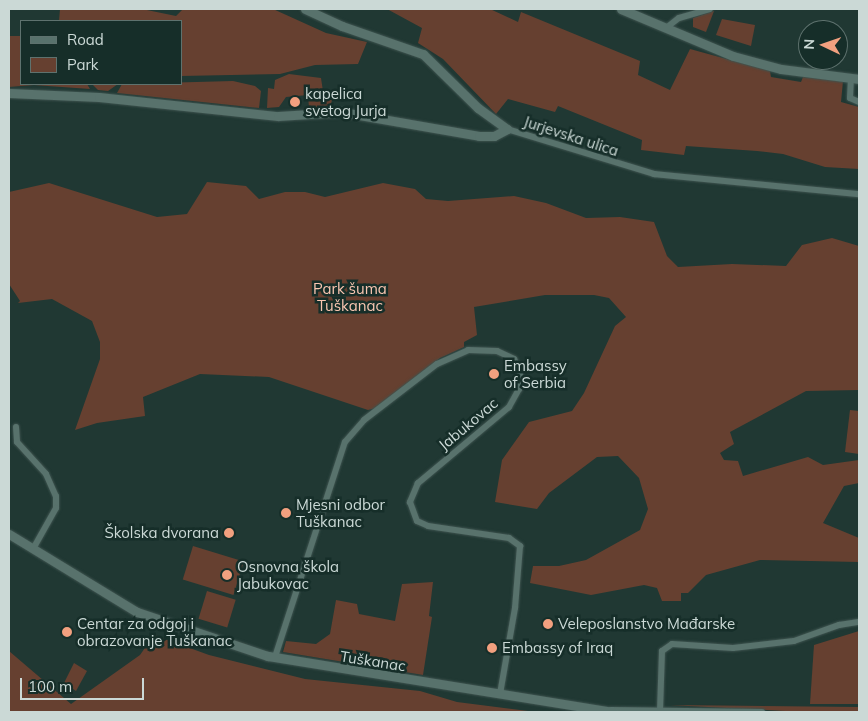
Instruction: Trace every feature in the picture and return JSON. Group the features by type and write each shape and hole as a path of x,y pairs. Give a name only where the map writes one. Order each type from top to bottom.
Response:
{"street":[{"path":"305,9 342,26 423,54 478,108 507,129"},
{"path":"622,9 706,46 781,69 855,79 850,98 859,102"},
{"path":"666,28 679,18 710,9"},
{"name":"Jurjevska ulica","path":"9,93 100,97 278,116 342,112 479,136 494,136 507,129 654,174 859,194"},
{"name":"Jabukovac","path":"275,657 345,442 364,420 437,364 468,350 497,351 514,359 520,372 521,380 512,402 500,415 418,482 410,502 418,521 428,526 509,538 520,546 515,608 500,694"},
{"path":"16,427 16,442 46,474 56,496 56,508 33,549"},
{"name":"Tuškanac","path":"9,534 137,612 275,657 613,711 762,712"},
{"path":"660,711 662,651 672,644 733,648 794,642 839,625 859,622"}],"green space":[{"path":"60,9 142,9 176,16 183,9 273,9 326,33 367,42 358,64 315,65 280,74 182,76 182,20 59,20"},
{"path":"387,9 490,9 518,22 521,12 640,61 638,75 670,90 690,49 770,71 771,77 801,82 803,77 843,81 841,102 859,107 859,169 825,167 783,154 757,151 686,146 684,155 641,150 642,140 558,106 555,112 508,99 496,114 443,59 418,43 422,28"},
{"path":"714,11 706,32 693,27 693,18"},
{"path":"722,19 755,25 751,46 716,35"},
{"path":"9,36 20,36 20,85 34,85 9,87"},
{"path":"289,74 321,78 324,98 332,100 330,108 309,108 308,95 286,97 279,107 267,108 268,88 274,89 275,80"},
{"path":"233,81 255,86 261,91 259,108 117,93 121,85 182,85 182,82"},
{"path":"34,85 88,85 90,89"},
{"path":"93,85 117,85 108,91 98,90"},
{"name":"Park šuma Tuškanac","path":"207,182 246,186 259,199 285,192 305,192 325,197 383,183 415,189 426,199 448,201 514,196 546,203 586,218 620,217 654,222 667,256 678,267 732,264 786,266 802,245 832,238 859,246 859,390 806,391 730,432 734,444 720,453 724,460 738,461 743,476 808,457 823,465 859,460 859,483 844,486 823,523 859,538 859,562 760,560 706,575 688,593 681,593 681,601 662,601 657,588 644,585 591,595 530,583 533,566 559,566 586,560 640,530 648,509 639,478 618,456 597,457 549,493 537,509 495,502 502,460 529,422 572,411 584,393 615,326 626,317 609,298 594,295 545,295 474,307 477,335 464,342 464,347 440,358 376,408 368,410 269,377 200,374 143,397 145,416 97,423 75,430 100,359 100,342 92,321 52,299 18,303 20,301 9,284 9,192 49,183 157,217 187,214"},
{"path":"850,410 859,411 859,454 845,452"},
{"path":"193,546 244,561 233,595 183,579"},
{"path":"433,582 429,616 432,617 423,675 283,652 286,641 316,644 330,634 336,600 357,604 359,614 395,621 402,584"},
{"path":"207,591 236,600 227,628 199,619"},
{"path":"859,631 859,704 810,704 814,645"},
{"path":"154,635 209,655 305,679 420,691 457,702 536,712 9,712 9,651 71,704 140,655"},
{"path":"74,663 87,671 76,691 64,683"},
{"path":"670,705 859,707 859,711 803,712"}],"place":[{"name":"kapelica svetog Jurja","path":"295,102"},
{"name":"Embassy of Serbia","path":"494,374"},
{"name":"Mjesni odbor Tuškanac","path":"286,513"},
{"name":"Školska dvorana","path":"229,533"},
{"name":"Osnovna škola Jabukovac","path":"227,575"},
{"name":"Veleposlanstvo Mađarske","path":"548,624"},
{"name":"Centar za odgoj i obrazovanje Tuškanac","path":"67,632"},
{"name":"Embassy of Iraq","path":"492,648"}]}
